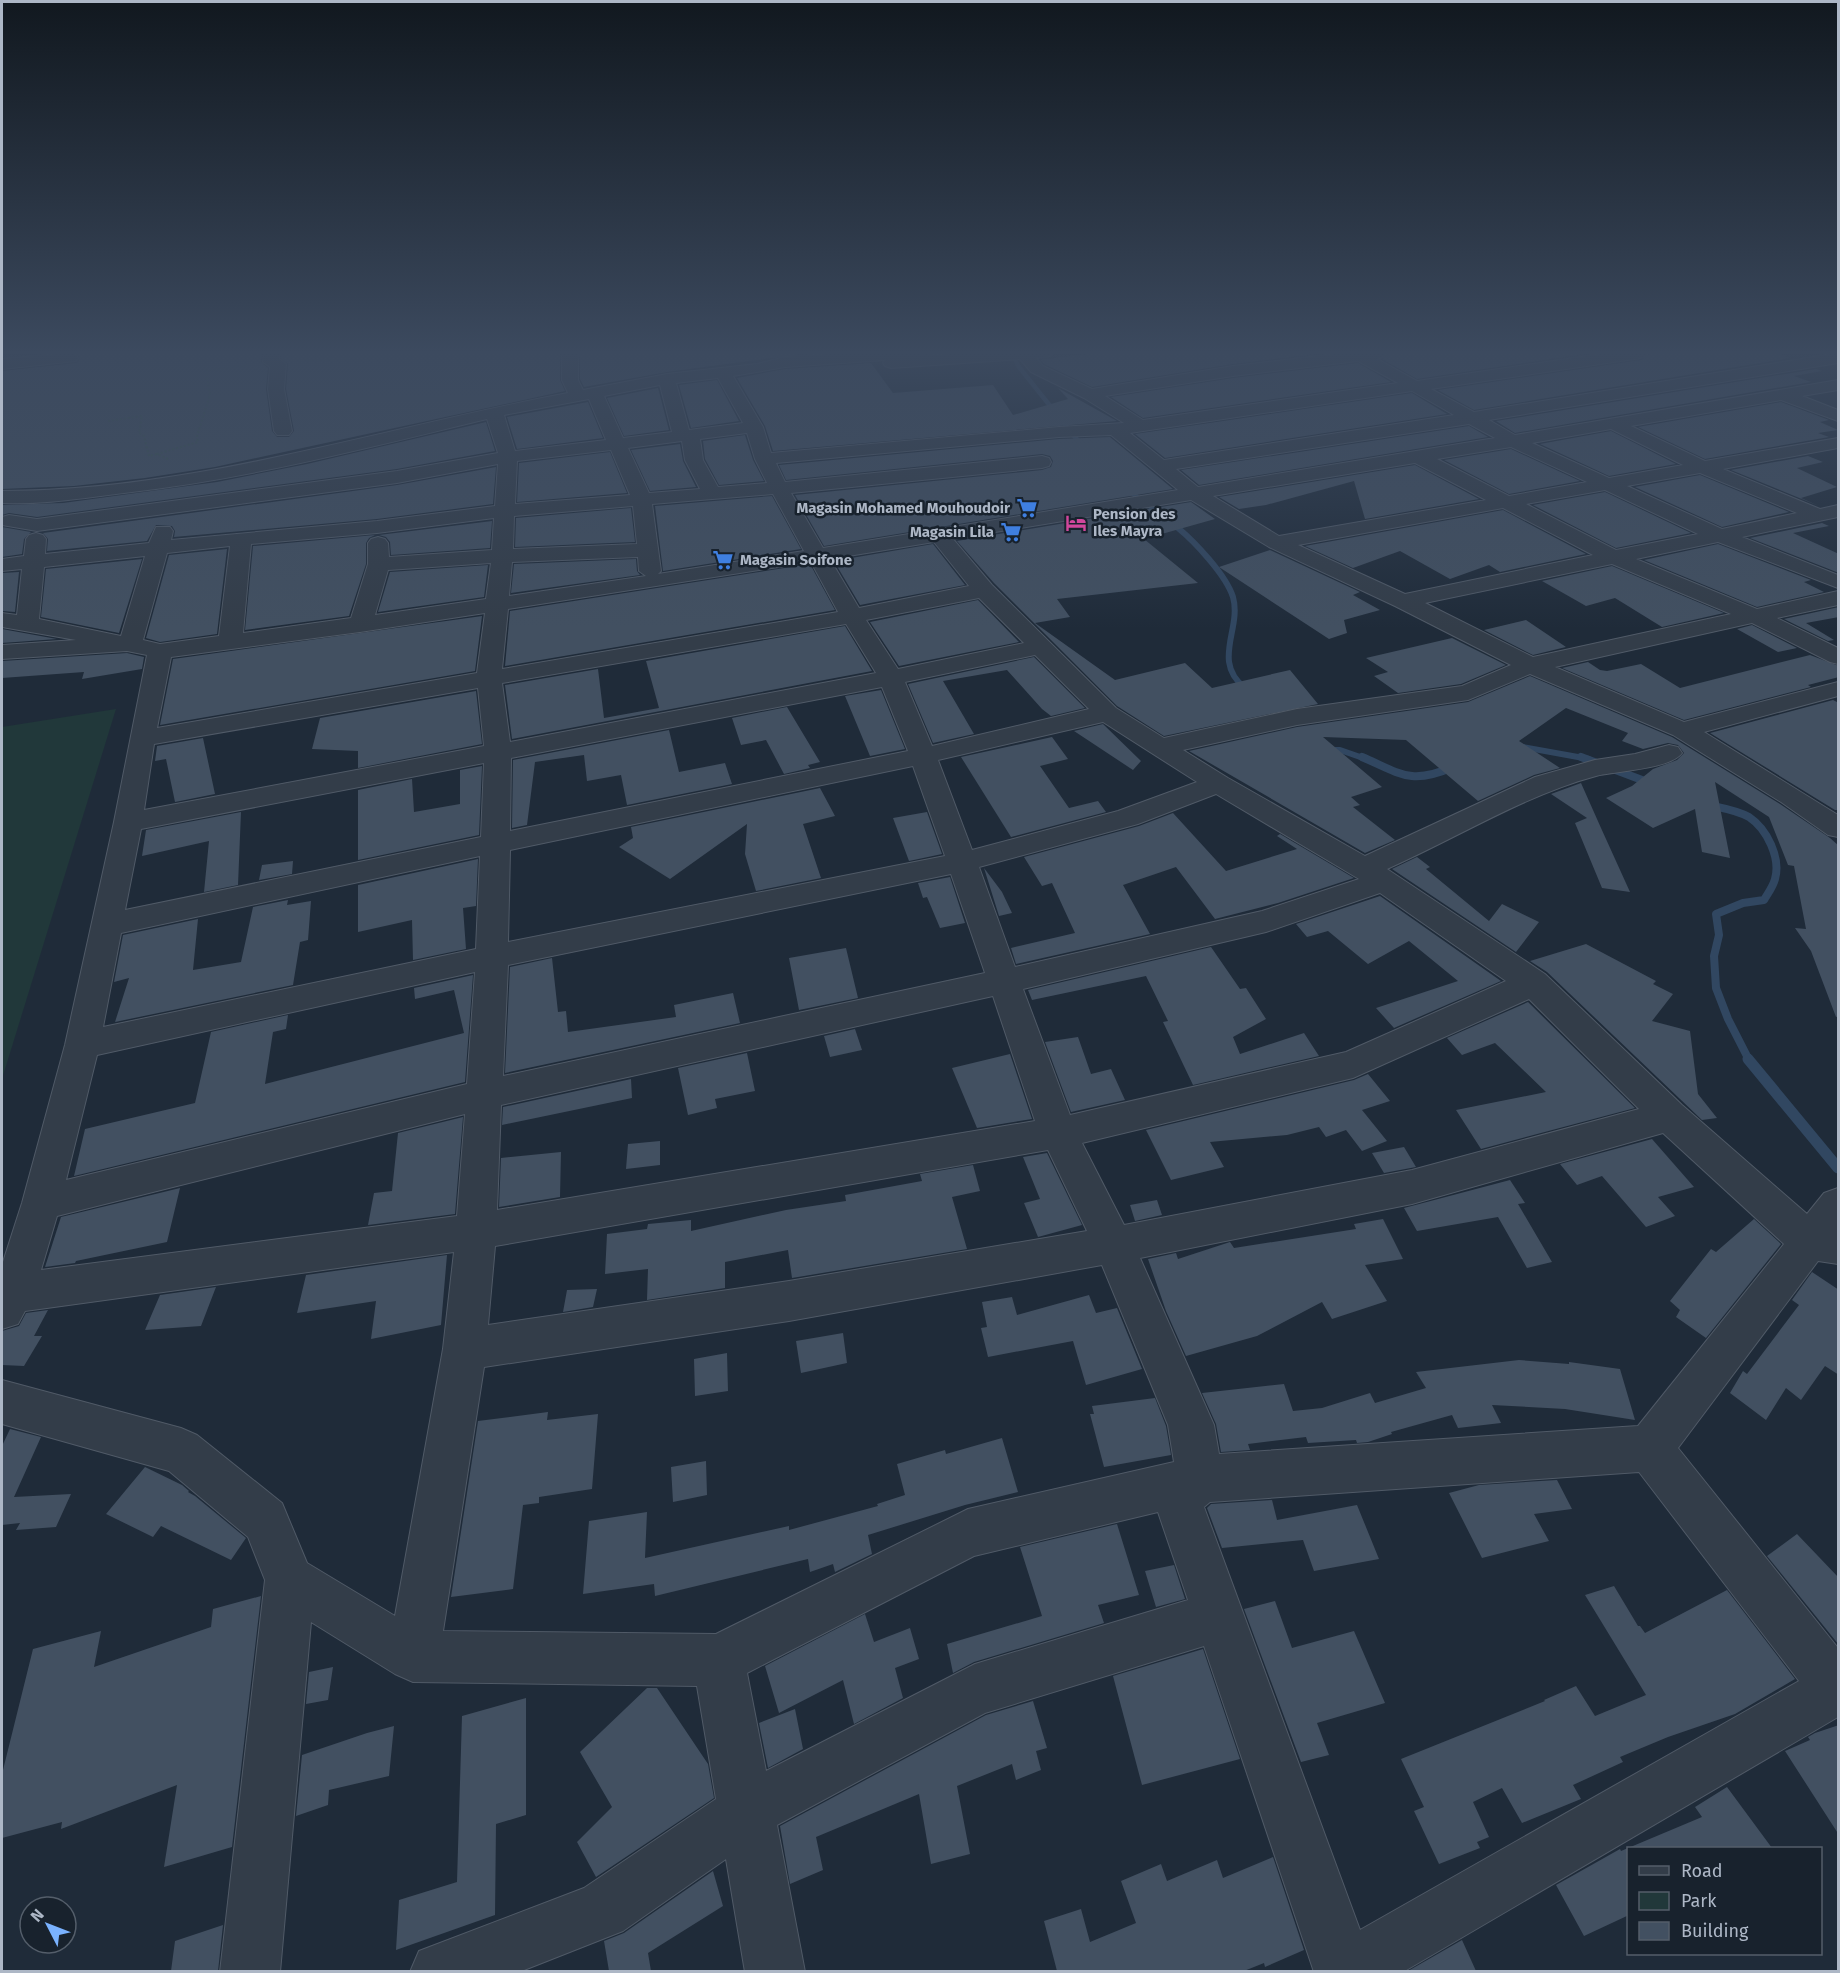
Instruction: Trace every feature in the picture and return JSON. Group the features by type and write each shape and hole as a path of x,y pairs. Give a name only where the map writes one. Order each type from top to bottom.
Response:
{"street":[{"path":"2,497 38,498 174,481 358,445"},
{"path":"412,1656 465,1349 476,1231 485,1094 496,843 498,751 489,678 505,512 508,457 504,445"},
{"path":"5,523 37,525 397,477 508,457 607,445"},
{"path":"617,445 642,499 646,550 652,582"},
{"path":"689,445 694,460 712,493"},
{"path":"719,445 765,458 1042,462"},
{"path":"762,445 765,458 817,555 891,678 962,862 1058,1133 1114,1245 1191,1425 1200,1479"},
{"path":"2,566 241,539 712,493 765,458 911,445"},
{"path":"1134,445 1195,494 1276,543 1403,601 1675,741 1791,796 1839,828"},
{"path":"1160,466 1296,445"},
{"path":"1344,445 1372,464"},
{"path":"2,652 145,648 230,642 360,625 496,602 652,582 1483,445"},
{"path":"1522,445 1718,535 1839,582"},
{"path":"1657,445 1702,467 1828,513 1839,524"},
{"path":"1276,543 1827,445"},
{"path":"1418,457 1613,557 1755,616 1839,657"},
{"path":"174,481 159,549 145,648 142,738 128,822 82,1045 41,1203 7,1302 476,1231 1058,1133 1353,1064 1533,983"},
{"path":"5,523 38,498"},
{"path":"1403,601 1828,513"},
{"path":"27,623 37,525"},
{"path":"360,625 379,564 377,527"},
{"path":"939,535 984,590 1107,713 1218,784 1372,875 1533,983 1669,1116 1824,1244"},
{"path":"230,642 241,539"},
{"path":"379,564 646,550"},
{"path":"142,738 852,616 984,590"},
{"path":"1159,747 1297,717 1468,693 1530,665 1839,598"},
{"path":"2,620 27,623 145,648"},
{"path":"128,822 891,678 1039,647"},
{"path":"41,1203 485,1094 1005,981 1266,921 1372,875 1421,843 1545,783 1594,768 1637,762 1675,741 1839,689"},
{"path":"105,925 923,756 1107,713"},
{"path":"82,1045 492,957 962,862 1128,818 1218,784"},
{"path":"465,1349 789,1301 1114,1245 1412,1187 1669,1116"},
{"path":"290,1580 412,1656 719,1660 968,1533 1200,1479 1649,1448 1824,1244 1839,1205"},
{"path":"2,1402 182,1451 265,1521 290,1580 250,1971"},
{"path":"1200,1479 1177,1499 1217,1617 1345,1971 1838,1689 1649,1448"},
{"path":"440,1971 602,1910 747,1811 975,1690 1217,1617"},
{"path":"719,1660 775,1971"}],"path":[{"path":"146,445 149,456 187,445"},
{"path":"157,454 176,464 174,481"}],"green space":[{"path":"116,709 2,1079 2,727"}],"building":[{"path":"2,445 316,445 215,467 145,478 74,486 2,489"},
{"path":"388,445 493,445 495,451 397,469 37,517 9,513 2,515 2,505 63,503 217,482"},
{"path":"516,445 548,445 517,449"},
{"path":"680,445 683,461 696,487 650,491 631,450"},
{"path":"703,445 748,445 764,481 719,485 705,459"},
{"path":"771,445 841,445 773,451"},
{"path":"994,445 1120,445 1173,489 824,546 795,495 1042,470 1051,467 1053,461 1050,456 1042,454 786,480 779,465"},
{"path":"1149,445 1248,445 1165,458"},
{"path":"1344,445 1439,445 1199,485 1181,470"},
{"path":"1542,445 1639,445 1676,464 1609,476"},
{"path":"1676,445 1783,445 1705,459"},
{"path":"1511,449 1580,481 1509,494 1444,460"},
{"path":"610,452 627,493 517,502 519,463"},
{"path":"1808,456 1823,462 1797,468 1837,487 1801,498 1819,506 1731,470"},
{"path":"1415,465 1479,499 1365,519 1354,481 1266,505 1239,509 1219,497"},
{"path":"496,467 493,504 377,519 174,537 175,531 172,526 156,525 147,541 47,551 48,539 43,533 397,485"},
{"path":"1700,475 1789,512 1722,527 1635,487"},
{"path":"1605,492 1691,533 1616,548 1533,505"},
{"path":"772,496 801,549 663,571 655,506"},
{"path":"1191,502 1215,519 1144,539 1198,583 1057,599 1070,617 1035,623 1115,680 1185,663 1212,688 1290,670 1318,704 1164,736 1117,706 994,583 957,541"},
{"path":"631,508 635,542 515,547 516,518"},
{"path":"1503,510 1586,554 1500,572 1489,565 1450,579 1400,551 1353,568 1305,546"},
{"path":"492,521 490,548 391,555 390,542 386,537 379,535"},
{"path":"1822,523 1829,526 1793,533 1839,554 1839,573 1750,538"},
{"path":"2,527 31,532 24,539 22,554 2,557"},
{"path":"375,535 366,543 366,564 349,616 245,630 253,546"},
{"path":"933,544 965,585 860,605 834,561"},
{"path":"1718,544 1811,580 1804,582 1824,592 1757,607 1644,560"},
{"path":"227,549 217,634 160,642 146,638 169,555"},
{"path":"1270,550 1360,592 1353,595 1380,610 1344,620 1347,633 1329,639 1219,567"},
{"path":"142,559 119,633 41,617 46,569"},
{"path":"636,559 637,571 640,575 511,593 514,564"},
{"path":"810,564 835,610 505,666 510,611"},
{"path":"488,565 484,597 378,612 390,572"},
{"path":"1612,566 1724,613 1662,627 1615,598 1586,606 1542,581"},
{"path":"19,572 15,612 2,611 2,573"},
{"path":"978,600 1019,642 899,666 870,622"},
{"path":"1839,607 1839,617 1806,623 1834,640 1828,641 1784,619"},
{"path":"482,616 475,671 160,725 173,659"},
{"path":"1526,620 1566,647 1533,655 1484,630"},
{"path":"1752,625 1797,648 1778,652 1737,629"},
{"path":"845,626 872,671 512,739 505,685 598,669 604,718 659,708 646,661"},
{"path":"2,629 57,639 2,643"},
{"path":"1452,638 1506,665 1461,684 1398,693 1374,676 1388,672 1366,658"},
{"path":"127,653 144,657 142,669 82,679 84,672 2,678 2,661"},
{"path":"1810,655 1839,666 1839,677 1808,685 1811,687 1684,720 1562,668 1588,662 1600,670 1607,671 1641,664 1680,688"},
{"path":"1034,657 1085,708 1051,716 1007,670 943,681 974,734 933,743 908,684"},
{"path":"1530,676 1672,737 1780,804 1839,846 1839,1016 1836,1017 1811,951 1795,928 1806,929 1794,866 1788,865 1769,817 1715,782 1730,858 1702,852 1695,809 1653,828 1606,798 1632,786 1653,769 1677,760 1684,753 1678,745 1668,743 1643,749 1622,741 1628,733 1566,708 1519,741 1560,768 1534,775 1478,801 1406,740 1323,737 1382,787 1351,797 1360,805 1353,807 1395,840 1365,853 1189,751 1297,727 1468,702"},
{"path":"881,690 905,749 870,756 845,696"},
{"path":"476,691 482,744 358,768 358,751 312,749 320,718"},
{"path":"1833,700 1839,703 1839,810 1835,810 1710,733"},
{"path":"787,707 820,762 808,765 810,768 784,774 766,740 741,745 732,718"},
{"path":"1103,724 1141,761 1133,770 1074,731"},
{"path":"669,730 679,772 725,763 732,784 627,805 621,775 587,781 584,755 535,762 527,825 512,828 513,760"},
{"path":"1052,737 1068,759 1040,766 1069,808 1098,801 1106,812 1011,837 961,757"},
{"path":"203,738 215,794 175,802 166,759 155,761 157,746"},
{"path":"482,766 479,835 358,860 358,790 412,779 414,812 460,804 460,770"},
{"path":"1581,783 1630,892 1602,888 1575,823 1587,818 1551,794"},
{"path":"820,788 835,816 803,824 821,878 756,891 745,854 747,824 670,879 619,847 633,838 631,827"},
{"path":"241,812 238,885 204,892 209,841 142,856 146,830"},
{"path":"927,812 942,854 909,861 893,818"},
{"path":"1173,813 1226,871 1297,849 1277,836 1280,834 1354,878 1278,903 1215,919 1176,867 1123,885 1150,934 1016,964 1011,948 1075,933 1052,883 1042,886 1024,857 1139,826"},
{"path":"1417,857 1430,867 1426,869 1489,921 1502,904 1539,922 1516,952 1392,869"},
{"path":"478,859 476,906 463,908 466,949 413,960 412,920 358,932 358,885"},
{"path":"293,861 292,874 259,880 262,865"},
{"path":"984,868 1002,892 1012,913 999,916"},
{"path":"950,877 965,923 940,928 927,897 923,898 918,883"},
{"path":"1380,896 1501,981 1394,1028 1376,1008 1458,981 1409,941 1368,964 1328,931 1307,937 1296,924"},
{"path":"288,900 287,905 311,901 308,940 300,942 293,985 115,1022 129,978 114,982 123,935 198,919 193,970 241,962 253,907"},
{"path":"1586,944 1656,981 1653,984 1673,994 1652,1021 1690,1031 1698,1094 1717,1118 1702,1120 1547,972 1530,961"},
{"path":"1211,947 1240,989 1246,988 1266,1019 1233,1037 1240,1054 1304,1033 1319,1056 1193,1085 1163,1022 1168,1021 1146,976 1032,1000 1028,990"},
{"path":"846,948 858,998 799,1010 789,958"},
{"path":"552,958 558,1012 566,1011 568,1032 676,1017 674,1005 733,993 740,1023 505,1073 510,967"},
{"path":"473,975 465,1082 74,1176 85,1129 195,1103 211,1032 288,1015 286,1029 273,1032 265,1084 464,1033 454,990 415,999 414,988"},
{"path":"1528,1002 1635,1108 1481,1149 1456,1110 1546,1092 1495,1043 1462,1055 1447,1038"},
{"path":"855,1029 862,1050 830,1057 824,1036"},
{"path":"1078,1037 1091,1074 1111,1069 1125,1100 1071,1112 1045,1042"},
{"path":"747,1053 755,1091 715,1099 717,1108 688,1115 678,1068"},
{"path":"1010,1054 1032,1119 977,1128 952,1068"},
{"path":"1368,1074 1390,1101 1362,1110 1387,1141 1362,1151 1346,1130 1326,1137 1319,1127 1287,1135 1210,1142 1224,1167 1171,1180 1146,1130 1354,1080"},
{"path":"631,1079 632,1098 502,1125 503,1107"},
{"path":"463,1117 455,1214 368,1225 374,1193 392,1191 398,1133"},
{"path":"1652,1139 1694,1187 1658,1197 1675,1216 1646,1227 1602,1176 1577,1185 1560,1164"},
{"path":"660,1141 660,1165 626,1169 628,1144"},
{"path":"1404,1147 1416,1167 1384,1173 1372,1153"},
{"path":"561,1152 560,1197 499,1207 501,1158"},
{"path":"1047,1153 1082,1225 1038,1237 1024,1203 1040,1199 1023,1157"},
{"path":"973,1165 980,1191 952,1197 967,1249 792,1278 788,1250 725,1262 725,1288 647,1300 648,1269 605,1274 607,1234 647,1229 648,1224 691,1220 691,1231 786,1210 846,1201 845,1195 922,1181 920,1174"},
{"path":"1510,1180 1525,1203 1518,1204 1552,1262 1527,1268 1498,1217 1417,1231 1404,1208"},
{"path":"180,1188 167,1242 75,1263 45,1267 61,1217"},
{"path":"1157,1200 1162,1215 1135,1221 1130,1205"},
{"path":"1383,1219 1403,1259 1365,1265 1387,1301 1332,1319 1322,1302 1257,1336 1186,1356 1166,1311 1148,1259 1176,1253 1178,1259 1230,1242 1234,1248 1356,1229 1354,1224"},
{"path":"1754,1219 1781,1244 1706,1338 1676,1317 1680,1310 1670,1301 1711,1249 1716,1252"},
{"path":"447,1255 441,1325 371,1339 376,1301 297,1313 306,1275"},
{"path":"1812,1272 1839,1290 1839,1375 1825,1366 1801,1400 1786,1388 1766,1420 1730,1393 1743,1371 1747,1374 1799,1305 1792,1300"},
{"path":"216,1287 201,1326 145,1330 160,1295"},
{"path":"597,1289 593,1307 563,1312 567,1290"},
{"path":"1089,1295 1096,1313 1117,1308 1142,1369 1086,1385 1073,1341 988,1357 981,1328 987,1327 982,1302 1012,1297 1017,1315"},
{"path":"48,1310 34,1336 42,1336 24,1366 2,1365 2,1331 19,1326 26,1313"},
{"path":"843,1333 847,1363 801,1373 796,1341"},
{"path":"727,1353 728,1391 695,1396 694,1359"},
{"path":"1519,1360 1569,1364 1569,1362 1620,1369 1635,1420 1565,1409 1492,1405 1501,1423 1458,1428 1452,1415 1391,1432 1392,1434 1368,1442 1357,1443 1356,1440 1308,1443 1306,1437 1248,1444 1250,1450 1221,1452 1216,1424 1202,1393 1284,1384 1293,1411 1322,1408 1370,1393 1375,1403 1426,1388 1416,1372"},
{"path":"1155,1398 1166,1426 1171,1455 1104,1467 1090,1414 1094,1414 1092,1406"},
{"path":"548,1412 547,1420 598,1414 592,1489 539,1497 539,1503 523,1505 513,1589 451,1597 478,1421"},
{"path":"10,1429 41,1437 14,1497 71,1494 56,1527 16,1530 20,1523 2,1525 2,1446"},
{"path":"1002,1438 1018,1492 965,1505 868,1535 872,1554 835,1572 833,1564 810,1572 808,1559 655,1596 654,1584 583,1594 589,1521 647,1512 645,1558 789,1526 789,1530 878,1506 877,1504 905,1495 897,1464 945,1450 946,1454"},
{"path":"706,1461 707,1495 673,1502 671,1467"},
{"path":"145,1467 182,1485 246,1538 231,1560 161,1526 153,1537 106,1514"},
{"path":"1557,1480 1572,1509 1534,1514 1549,1541 1482,1558 1449,1493 1479,1485"},
{"path":"1272,1500 1277,1520 1357,1505 1379,1559 1314,1571 1303,1540 1222,1548 1207,1508 1211,1504"},
{"path":"1117,1524 1139,1595 1098,1605 1104,1623 974,1662 953,1673 947,1644 1042,1616 1020,1547"},
{"path":"1797,1534 1839,1578 1839,1645 1767,1556"},
{"path":"1174,1565 1185,1599 1156,1607 1145,1571"},
{"path":"1614,1586 1638,1626 1645,1633 1727,1590 1795,1679 1735,1714 1668,1737 1620,1757 1623,1762 1573,1785 1581,1799 1522,1823 1502,1788 1473,1802 1489,1837 1477,1842 1480,1848 1439,1864 1414,1811 1424,1807 1401,1759 1545,1701 1576,1686 1595,1716 1646,1695 1585,1595"},
{"path":"261,1596 232,1847 164,1867 177,1785 61,1829 62,1822 2,1838 2,1774 33,1649 101,1631 94,1667 211,1627 213,1609"},
{"path":"1275,1601 1292,1648 1354,1631 1385,1703 1317,1723 1329,1755 1301,1762 1244,1609"},
{"path":"865,1614 874,1642 910,1628 919,1659 895,1668 903,1698 854,1724 843,1680 779,1713 765,1666"},
{"path":"1203,1649 1240,1759 1142,1785 1113,1676"},
{"path":"333,1667 328,1700 306,1704 309,1672"},
{"path":"647,1688 657,1688 708,1764 714,1798 596,1877 577,1842 612,1807 580,1752"},
{"path":"526,1698 526,1815 496,1824 495,1915 396,1950 399,1900 457,1882 462,1716"},
{"path":"1033,1701 1047,1748 1036,1751 1041,1770 1016,1780 1012,1764 957,1786 970,1854 931,1864 919,1794 816,1837 823,1870 790,1884 780,1826 986,1715"},
{"path":"795,1709 803,1749 768,1768 759,1723"},
{"path":"1839,1725 1839,1835 1785,1751 1810,1740 1808,1737 1815,1733"},
{"path":"394,1726 389,1776 329,1790 328,1805 296,1816 302,1755"},
{"path":"1727,1787 1771,1847 1631,1847 1702,1817 1695,1807"},
{"path":"1627,1848 1627,1916 1584,1936 1556,1885 1620,1849 1621,1851"},
{"path":"1273,1857 1304,1950 1265,1967 1264,1963 1244,1971 1057,1971 1044,1921 1081,1909 1090,1942 1136,1923 1121,1881 1161,1864 1167,1881 1217,1860 1223,1878"},
{"path":"713,1871 723,1906 648,1953 651,1971 609,1971 604,1941 624,1933"},
{"path":"223,1925 218,1971 171,1971 175,1941"},
{"path":"1462,1940 1476,1971 1408,1971"}],"waterway":[{"path":"1125,488 1180,529"},
{"path":"1178,528 1217,569 1233,597 1235,609 1230,644 1230,667 1235,678 1245,688"},
{"path":"1517,746 1584,758"},
{"path":"1327,750 1340,750 1366,759"},
{"path":"1362,757 1406,775 1427,775 1453,767"},
{"path":"1584,758 1589,759"},
{"path":"1584,758 1650,783"},
{"path":"1708,805 1739,813 1756,822 1767,836 1776,862 1774,882 1764,900 1743,903 1716,914 1719,935 1714,956 1716,988 1728,1019 1749,1060"},
{"path":"1748,1059 1838,1168"}],"place":[{"name":"Magasin Mohamed Mouhoudoir","path":"1027,508"},
{"name":"Pension des Iles Mayra","path":"1076,523"},
{"name":"Magasin Lila","path":"1011,532"},
{"name":"Magasin Soifone","path":"723,560"}]}
